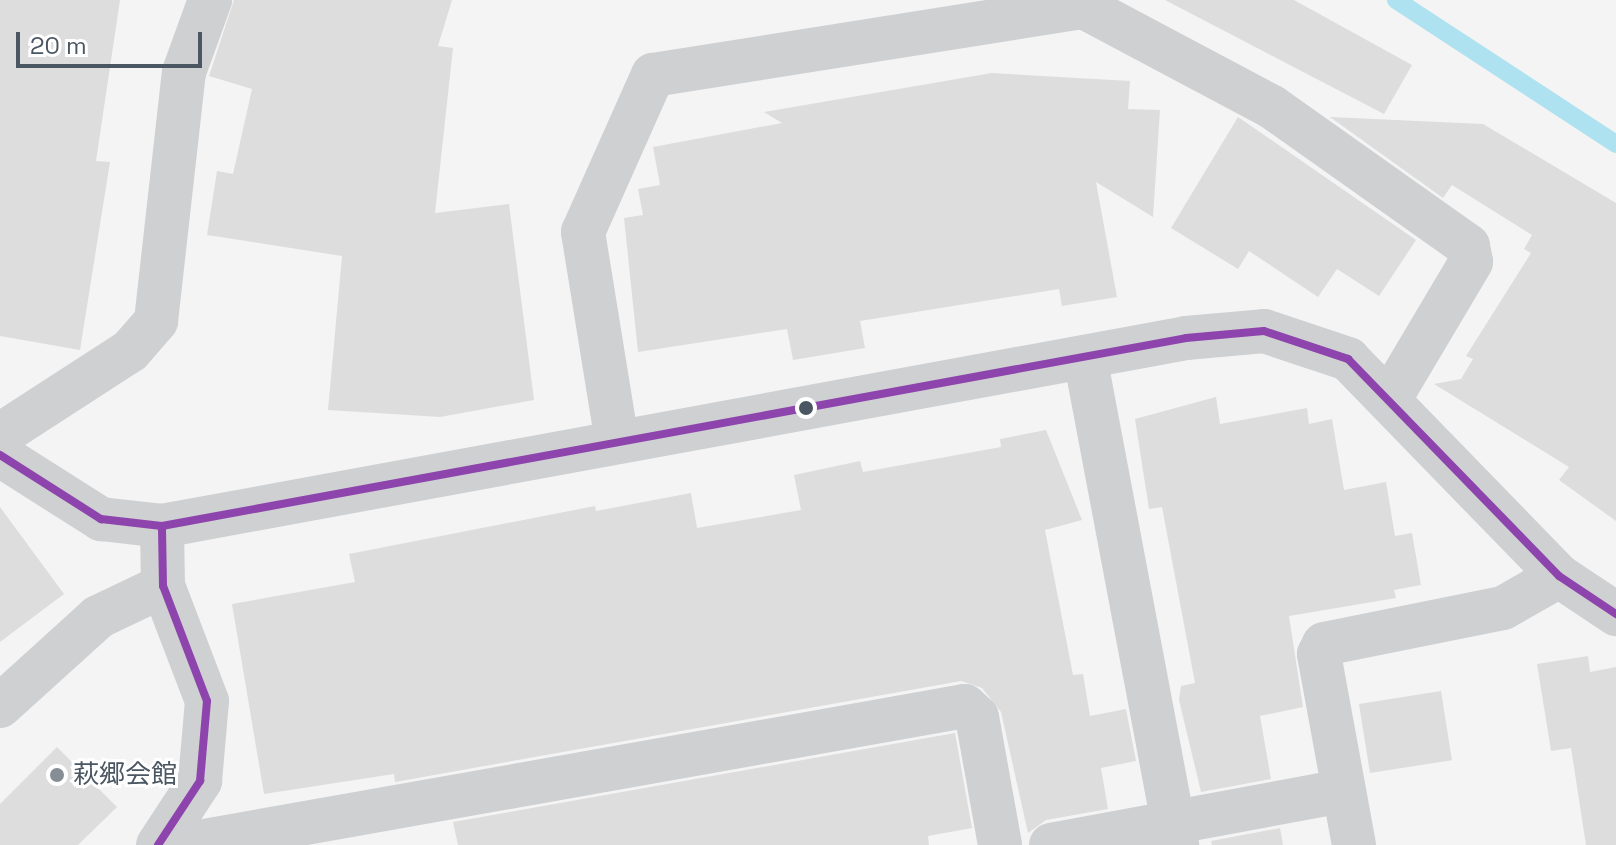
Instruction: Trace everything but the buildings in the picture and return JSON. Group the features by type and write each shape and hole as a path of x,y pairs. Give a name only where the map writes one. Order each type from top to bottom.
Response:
{"street":[{"path":"0,435 130,351 156,321 184,72 210,0"},
{"path":"617,442 583,232 653,75 1084,7 1272,107 1468,246 1471,262 1392,395"},
{"path":"0,455 101,519 162,526 1085,357 1264,331 1348,359 1392,395 1559,576 1616,614"},
{"path":"1085,357 1175,836"},
{"path":"158,845 200,781 207,701 163,586 162,526"},
{"path":"1354,845 1319,654 1324,644 1503,608 1559,576"},
{"path":"0,706 98,617 163,586"},
{"path":"182,845 965,706 977,717 1000,845"},
{"path":"1051,845 1175,836 1343,791"}],"waterway":[{"path":"1396,0 1616,144"}],"transit line":[{"path":"0,455 101,519 162,526 1186,338 1264,331 1348,359 1559,576 1616,614"},
{"path":"158,845 200,781 207,701 163,586 162,526"}],"place":[{"name":"萩郷会館","path":"57,775"}]}
